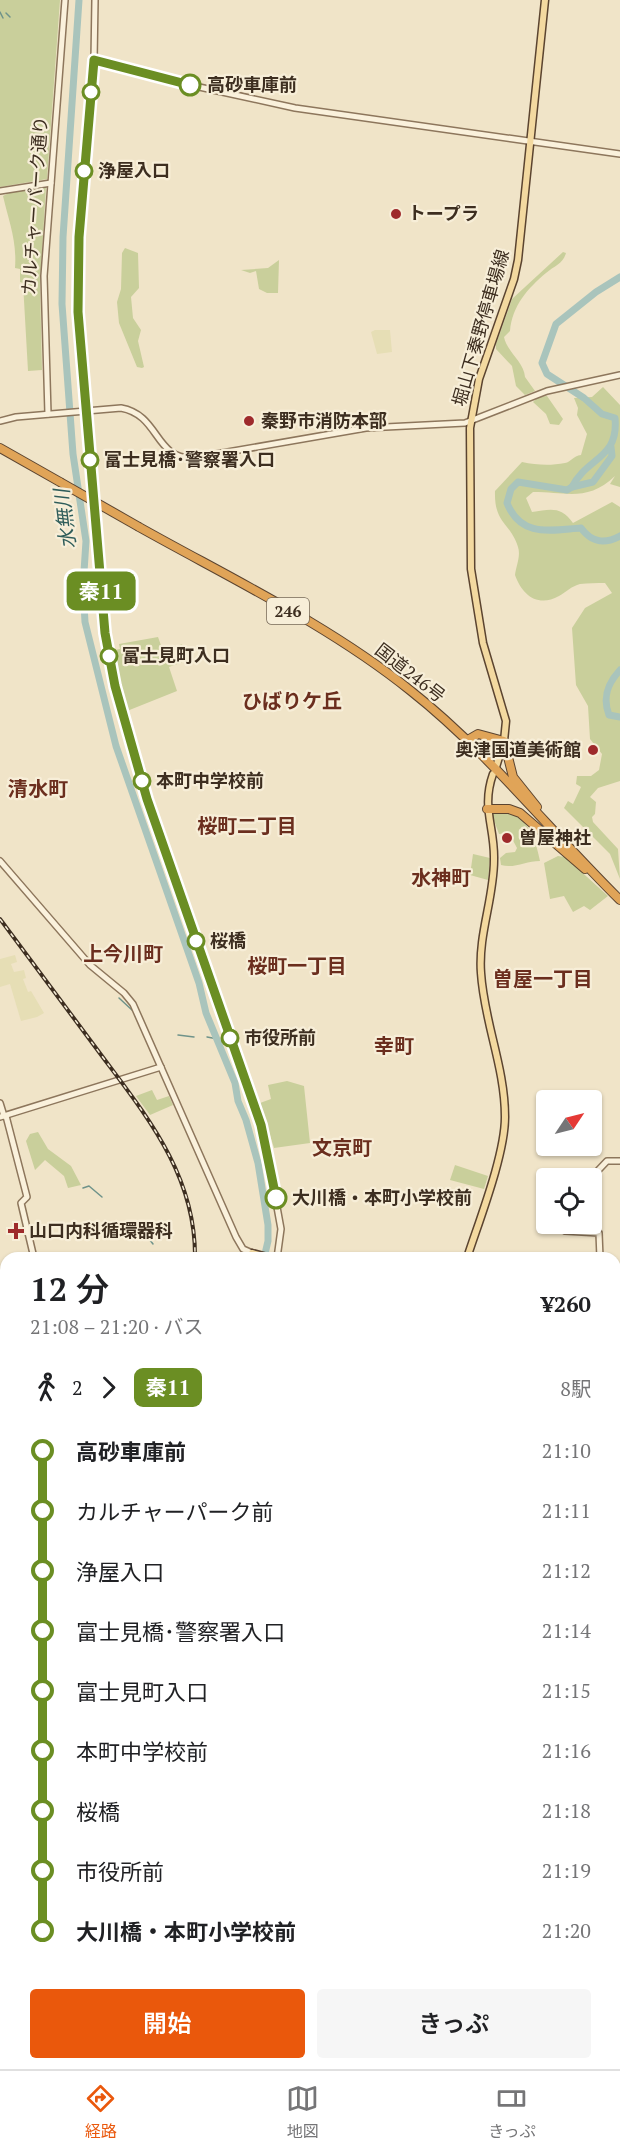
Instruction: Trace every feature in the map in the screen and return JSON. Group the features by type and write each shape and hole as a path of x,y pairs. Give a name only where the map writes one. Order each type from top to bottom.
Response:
{"highway":[{"name":"国道246号","path":"0,448 357,651 430,706 560,836 620,900"},
{"path":"465,741 478,734 504,741 513,777 560,836"},
{"path":"487,809 509,809 520,813 600,880"}],"main road":[{"name":"堀山下秦野停車場線","path":"496,767 504,741 504,709 483,643 471,569 471,421 479,379 514,279 518,260 545,0"},
{"path":"469,1252 502,1143 505,1121 500,1064 486,1006 480,966 494,861 487,809 488,791 493,774"}],"street":[{"name":"カルチャーパーク通り","path":"52,414 44,284 64,0"},
{"path":"95,0 94,60 78,267 78,312 84,411 105,633 114,678 147,799 265,1141 280,1229 278,1252"},
{"path":"94,60 158,78 295,108 620,154"},
{"path":"0,191 51,183"},
{"path":"0,422 115,408 137,413 147,420 165,447 178,456 189,458 366,428 471,421 539,393 620,375"},
{"path":"0,861 90,965 127,996 236,1237 243,1249 248,1252"},
{"path":"4,1116 161,1067"},
{"path":"0,1103 27,1197 21,1203 33,1252"},
{"path":"600,1168 607,1161 620,1161"},
{"path":"598,1234 600,1252"}],"shaded area":[{"path":"390,330 392,352 377,354 371,332"},
{"path":"15,955 17,962 11,964 14,972 24,970 26,978 23,979 28,992 31,991 44,1013 21,1021 10,984 0,987 0,959"}],"green space":[{"path":"0,0 60,0 47,179 0,187"},
{"path":"46,187 40,285 42,370 28,371 23,283 20,282 20,269 15,268 14,240 3,196 13,191"},
{"path":"125,248 138,253 139,288 131,297 133,318 141,330 138,341 144,367 142,368 137,367 119,323 117,302 121,289 122,253"},
{"path":"563,252 566,253 563,260 539,279 522,298 511,322 510,331 504,337 535,391 525,395 516,386 512,366 496,349 496,344 512,299"},
{"path":"279,260 278,293 267,293 259,289 256,271 250,273 241,270 268,268"},
{"path":"603,387 620,405 620,487 610,484 615,476 596,489 586,492 567,494 533,492 526,498 532,512 560,511 573,523 612,502 620,507 620,781 598,788 590,797 596,802 593,822 618,849 620,879 610,854 564,808 568,801 573,804 581,787 576,784 577,776 591,776 599,770 602,754 590,739 588,706 576,685 572,628 585,608 612,593 605,583 599,583 577,585 559,596 544,601 526,594 515,575 519,557 518,547 500,517 495,502 495,491 522,462 543,465 559,464 581,455 587,434 577,415 578,408 574,398 592,397"},
{"path":"547,396 563,419 559,425 550,424 546,414 533,402 538,397"},
{"path":"158,637 163,651 182,644 188,660 169,667 177,691 127,711 118,679 115,650 120,649 119,644"},
{"path":"510,810 531,832 540,861 511,866 501,865 500,858 506,853 515,852 517,848 509,833 499,834 492,815 494,811"},
{"path":"473,854 490,858 488,880 470,875"},
{"path":"558,856 565,857 608,896 590,910 584,906 573,912 564,896 550,899 544,863"},
{"path":"287,1081 304,1086 310,1143 274,1148 260,1103 271,1099 268,1085"},
{"path":"152,1090 157,1100 169,1096 173,1105 150,1115 136,1096"},
{"path":"38,1132 48,1149 71,1166 81,1185 68,1188 64,1176 45,1160 35,1170 26,1141 30,1134"},
{"path":"455,1165 488,1176 484,1189 450,1180"}],"waterway":[{"name":"水無川","path":"79,0 63,237 62,304 73,454 86,541 83,587 85,622 116,746 199,983 206,1013 235,1083 238,1101 246,1120 258,1163 268,1225 265,1252"},
{"path":"0,12 3,18"},
{"path":"6,13 10,17"},
{"path":"620,277 596,292 556,324 542,363 547,374 584,398 602,414 615,418 612,442 601,457 586,469 567,490 518,482 511,489 507,503 520,522 529,527 548,530 581,528 590,537 599,541 620,536"},
{"path":"572,487 593,482 612,456 611,447"},
{"path":"620,670 609,685 606,696 609,715 620,717"},
{"path":"119,998 132,1010"},
{"path":"178,1035 194,1037"},
{"name":"水無川","path":"207,1037 218,1039"},
{"path":"83,1188 89,1186 102,1197"},
{"path":"127,1231 146,1235 153,1244"}],"railway":[{"path":"0,919 132,1096 164,1146 187,1198 193,1227 195,1252"}],"bus line":[{"name":"秦11","path":"190,85 139,73 105,61 94,60 84,161 79,252 78,312 82,377 105,633 115,686 147,799 261,1125 276,1198"}],"place":[{"name":"高砂車庫前","path":"190,85"},
{"name":"浄屋入口","path":"84,171"},
{"name":"トープラ","path":"396,214"},
{"name":"秦野市消防本部","path":"249,421"},
{"name":"富士見橋･警察署入口","path":"90,460"},
{"name":"富士見町入口","path":"109,656"},
{"name":"奥津国道美術館","path":"593,750"},
{"name":"本町中学校前","path":"142,781"},
{"name":"曽屋神社","path":"507,838"},
{"name":"桜橋","path":"196,941"},
{"name":"市役所前","path":"230,1038"},
{"name":"大川橋・本町小学校前","path":"276,1198"},
{"name":"山口内科循環器科","path":"16,1231"}],"district":[{"name":"ひばりケ丘","path":"292,701"},
{"name":"清水町","path":"38,789"},
{"name":"桜町二丁目","path":"247,826"},
{"name":"水神町","path":"441,878"},
{"name":"上今川町","path":"123,954"},
{"name":"桜町一丁目","path":"297,966"},
{"name":"曽屋一丁目","path":"543,979"},
{"name":"幸町","path":"394,1046"},
{"name":"文京町","path":"342,1148"}]}
